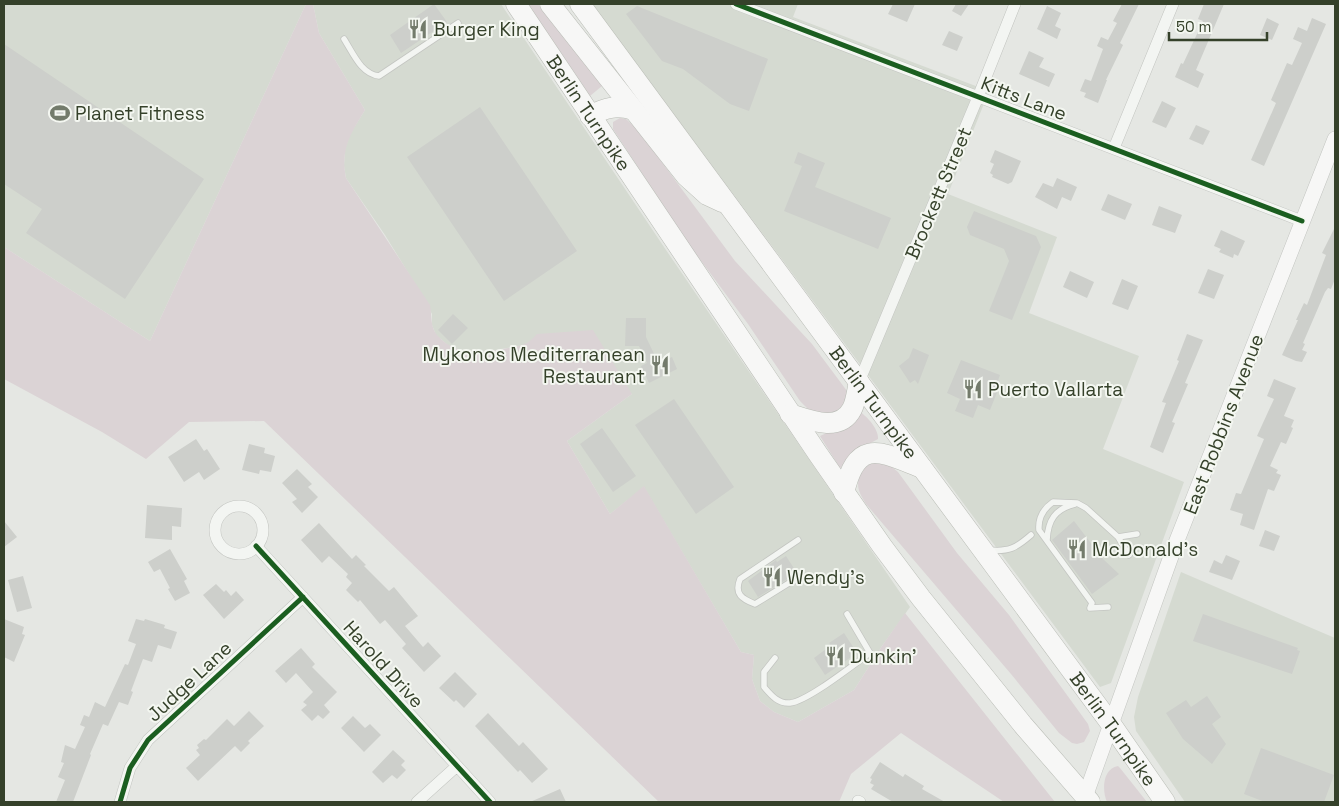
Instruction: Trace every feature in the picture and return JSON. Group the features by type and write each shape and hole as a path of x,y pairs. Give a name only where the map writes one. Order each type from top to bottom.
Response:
{"highway":[{"name":"Berlin Turnpike","path":"516,4 844,493 890,557 951,635 1029,732 1087,800"},
{"path":"550,4 686,176 706,195 730,206"},
{"name":"Berlin Turnpike","path":"580,4 1111,724 1165,802"},
{"path":"590,116 602,109 613,107 634,110"},
{"path":"790,414 814,422 836,423 846,418 853,409 859,382"},
{"path":"844,493 848,475 864,455 875,452 922,468"}],"main road":[{"name":"East Robbins Avenue","path":"1087,800 1111,724 1177,540 1335,139"}],"street":[{"name":"Kitts Lane","path":"736,4 1302,221"},
{"name":"Brockett Street","path":"859,382 1015,4"},
{"path":"1114,148 1173,4"},
{"path":"237,506 247,507 255,512 261,519 263,529 262,538 256,546 244,553 234,553 225,549 219,542 216,533 216,523 221,514 228,508 237,506"},
{"name":"Harold Drive","path":"256,546 490,802"},
{"name":"Judge Lane","path":"120,802 130,768 148,740 303,597"},
{"path":"417,802 457,766"}],"lane":[{"path":"344,39 366,71 372,75 380,76 458,24"},
{"path":"1108,607 1090,608 1092,603 1039,530 1042,512 1053,502 1077,503 1086,508 1118,536 1129,556"},
{"path":"1047,541 1048,526 1053,518 1065,507 1077,503"},
{"path":"1118,536 1137,534"},
{"path":"982,550 1005,551 1020,544 1032,535"},
{"path":"798,540 740,579 738,592 741,598 755,604 788,583 802,578"},
{"path":"775,658 764,672 764,687 775,700 789,703 807,696 870,653 847,614"}],"shaded area":[{"path":"4,4 306,4 150,341 4,247"},
{"path":"306,4 313,4 319,33 365,110 348,142 344,158 346,178 430,305 432,325 435,332 444,342 452,347 459,350 476,352 522,345 537,334 593,330 632,394 567,441 610,514 644,486 741,652 754,655 752,679 760,701 774,712 798,722 854,690 905,613 1055,802 1004,802 901,733 851,774 839,802 659,802 264,421 189,422 146,459 102,432 4,379 4,247 150,341"},
{"path":"313,4 501,4 666,250 910,607 854,690 798,722 774,712 760,701 752,679 754,655 741,652 644,487 610,514 567,441 632,394 531,341 525,345 470,353 451,348 436,335 432,325 432,314 420,292 385,235 346,178 344,166 345,149 350,134 365,110 319,33"},
{"path":"528,4 538,4 602,86 590,96"},
{"path":"592,4 798,4 793,17 989,91 948,194 1057,237 1029,313 1139,356 1103,449 1184,482 1111,683 1100,687"},
{"path":"620,118 626,119 638,130 735,261 812,344 847,391 846,401 837,412 827,415 815,413 800,401 748,324 687,242 613,129 613,122"},
{"path":"860,412 872,424 877,432 878,439 863,447 840,468 820,436"},
{"path":"878,461 898,472 957,553 1009,615 1088,724 1090,731 1084,742 1072,743 1059,733 866,504 860,494 858,486 859,477 863,466"},
{"path":"1181,572 1335,638 1335,802 1185,802 1136,731 1134,717 1138,697"},
{"path":"1118,766 1147,802 1107,802 1104,792 1106,776 1109,771"}],"building":[{"name":"Burger King","path":"434,4 447,22 401,53 390,35"},
{"path":"893,4 915,4 907,22 888,14"},
{"path":"956,4 969,4 961,16 952,11"},
{"path":"1122,4 1139,4 1120,43 1123,45 1106,80 1098,103 1084,97 1086,93 1080,91 1085,79 1091,81 1103,49 1097,46 1101,37 1108,40 1117,23 1113,21"},
{"path":"1204,4 1224,4 1196,70 1204,74 1198,88 1175,77 1203,21 1198,19"},
{"path":"637,6 768,59 749,111 730,104 683,69 662,61 626,14"},
{"path":"1047,6 1061,13 1055,26 1061,29 1057,39 1037,29"},
{"path":"1267,18 1279,24 1272,40 1260,35"},
{"path":"1312,18 1326,24 1264,166 1251,160 1276,103 1271,100 1287,63 1292,65 1302,43 1293,39 1298,27 1307,31"},
{"path":"949,31 963,37 957,51 942,45"},
{"path":"4,44 204,179 125,299 26,233 42,209 4,184"},
{"path":"1029,51 1044,58 1039,67 1055,74 1049,87 1019,74"},
{"path":"1162,101 1176,108 1166,128 1152,122"},
{"path":"480,107 577,251 504,301 407,157"},
{"path":"1196,125 1210,131 1203,145 1189,139"},
{"path":"995,150 1021,161 1012,182 1008,184 992,177 993,175 990,173 994,164 990,162"},
{"path":"798,152 825,163 815,187 891,218 878,249 784,211 802,166 794,163"},
{"path":"1057,178 1077,187 1071,201 1062,197 1057,209 1035,197 1043,183 1053,187"},
{"path":"1108,194 1132,204 1125,220 1101,210"},
{"path":"1159,206 1182,215 1175,233 1152,225"},
{"path":"974,211 1036,236 1041,247 1012,320 989,311 1009,261 1004,249 970,235 967,227"},
{"path":"1335,227 1335,279 1331,289 1328,288 1325,292 1303,343 1305,344 1302,350 1307,352 1302,362 1296,361 1282,355 1304,303 1307,305 1326,255 1322,253"},
{"path":"1221,230 1245,241 1238,256 1234,254 1233,258 1219,252 1221,249 1214,246"},
{"path":"1208,269 1224,275 1214,299 1198,293"},
{"path":"1070,271 1094,282 1087,298 1063,287"},
{"path":"1122,279 1138,286 1128,310 1112,304"},
{"path":"453,314 468,328 452,344 438,330"},
{"path":"626,318 646,318 646,337 659,363 672,357 677,369 649,383 641,366 647,363 639,346 625,346"},
{"path":"1187,334 1203,340 1185,383 1188,384 1172,422 1175,423 1163,453 1150,447 1166,403 1162,402 1179,361 1177,360"},
{"path":"913,348 929,355 918,384 915,380 910,383 899,366 909,358"},
{"name":"Puerto Vallarta","path":"961,360 1000,375 995,389 998,390 990,410 978,405 973,418 955,411 960,399 947,393"},
{"path":"1274,379 1296,388 1284,416 1294,420 1291,427 1293,428 1286,444 1281,442 1270,466 1278,470 1276,473 1281,475 1274,491 1268,489 1254,530 1240,525 1243,514 1230,510 1236,493 1241,494 1264,439 1257,436 1274,399 1267,396"},
{"path":"674,399 734,487 696,514 635,425"},
{"path":"602,428 636,476 613,492 580,444"},
{"path":"196,439 204,451 207,449 220,469 204,480 199,472 184,482 168,457"},
{"path":"249,444 265,448 264,453 275,456 271,472 260,470 259,474 242,470"},
{"path":"297,469 312,484 308,487 318,497 302,513 292,502 297,499 282,483"},
{"path":"147,505 182,508 181,527 172,526 172,540 145,538"},
{"path":"4,521 17,537 4,547"},
{"name":"McDonald's","path":"1074,521 1103,559 1119,574 1092,594 1052,540"},
{"path":"319,523 352,559 356,555 366,565 364,566 389,591 394,587 418,616 405,626 423,647 428,642 441,656 424,672 402,648 406,644 385,620 380,624 360,600 358,602 346,590 352,583 346,577 348,574 329,556 322,563 301,540"},
{"path":"1265,530 1280,536 1274,551 1259,546"},
{"path":"170,549 187,579 184,581 190,593 175,601 160,569 154,572 148,562"},
{"path":"1226,555 1240,561 1232,580 1209,572 1214,560 1222,564"},
{"name":"Wendy's","path":"786,556 797,573 758,597 748,581 776,560 777,562"},
{"path":"23,576 32,608 17,612 8,580"},
{"path":"216,584 224,592 226,590 231,596 236,591 244,600 224,619 203,595"},
{"path":"1203,614 1298,648 1297,650 1300,651 1292,674 1193,641"},
{"path":"4,619 24,627 22,634 25,635 14,662 4,657"},
{"path":"136,619 144,621 145,619 165,625 164,628 177,632 171,649 158,645 152,662 143,659 128,705 119,702 108,726 103,724 73,802 56,802 65,780 58,777 64,763 61,762 65,745 75,749 85,727 80,725 84,715 89,717 95,702 105,707 125,664 128,665 136,644 128,641"},
{"name":"Dunkin'","path":"844,633 857,653 825,675 814,658 826,649 829,643"},
{"path":"301,648 315,664 312,667 337,692 324,705 330,712 323,719 318,715 312,721 301,710 307,705 303,702 313,692 296,673 286,683 275,671"},
{"path":"455,672 477,694 464,708 456,700 454,702 439,688"},
{"path":"1207,696 1221,717 1212,724 1226,744 1212,764 1183,739 1166,713 1186,700 1191,707"},
{"path":"249,711 264,726 248,741 250,743 241,752 235,746 198,781 186,768 200,755 196,750 199,748 197,745 204,739 206,740 227,719 234,726"},
{"path":"488,713 519,746 523,742 548,769 532,783 520,770 518,772 475,726"},
{"path":"353,716 365,728 370,724 381,735 364,752 341,728"},
{"path":"1261,748 1334,775 1324,802 1265,802 1244,794"},
{"path":"393,750 405,761 401,765 406,770 397,779 392,775 383,783 372,772"},
{"path":"880,762 903,777 905,774 924,786 922,789 945,802 893,802 871,789 874,785 870,783 872,779 870,778"},
{"path":"560,789 566,802 530,802"}],"cycle path":[{"path":"736,4 1302,221"},
{"path":"256,546 490,802"},
{"path":"120,802 130,768 148,740 303,597"}],"place":[{"name":"Burger King","path":"418,29"},
{"name":"Planet Fitness","path":"60,113"},
{"name":"Mykonos Mediterranean Restaurant","path":"660,365"},
{"name":"Puerto Vallarta","path":"973,389"},
{"name":"McDonald's","path":"1077,549"},
{"name":"Wendy's","path":"772,577"},
{"name":"Dunkin'","path":"835,656"}]}
